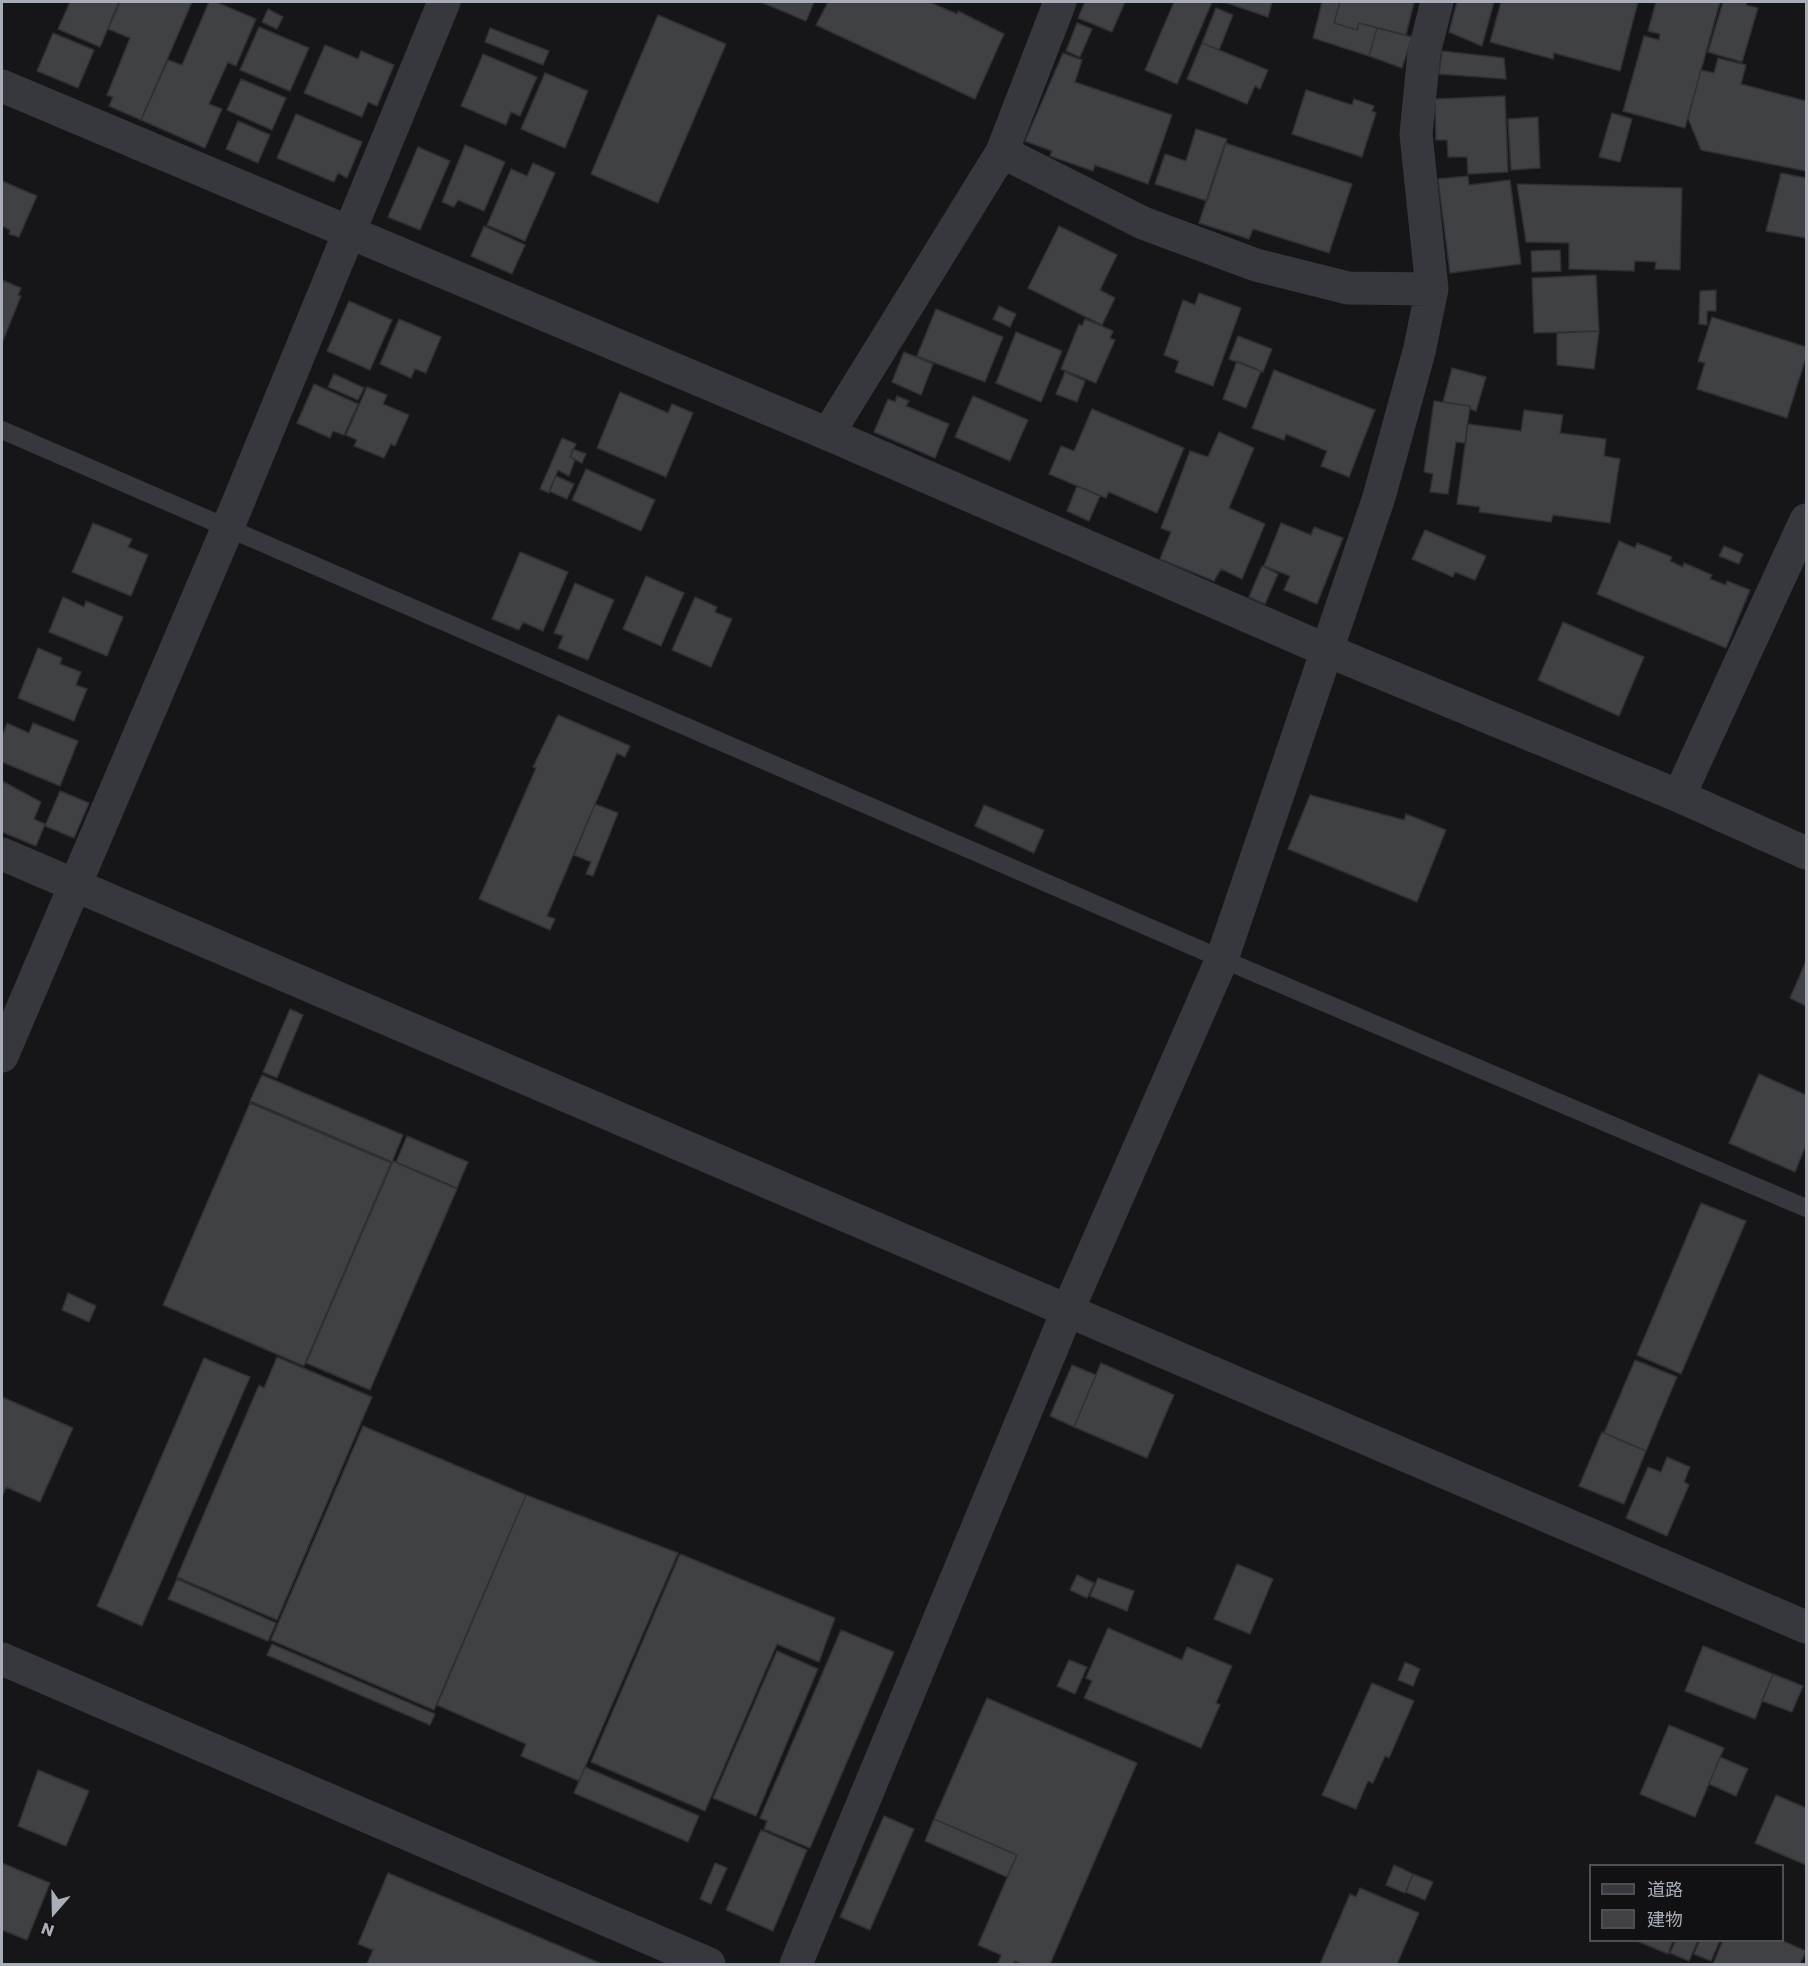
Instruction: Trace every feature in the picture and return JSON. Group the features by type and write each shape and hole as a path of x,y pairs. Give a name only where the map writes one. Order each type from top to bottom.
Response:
{"street":[{"path":"2,1056 228,527 444,2"},
{"path":"828,434 1002,152 1060,2"},
{"path":"796,1965 1067,1312 1221,959 1379,497 1419,352 1432,289 1416,134 1424,53 1437,2"},
{"path":"2,86 828,434 1326,650 1679,796 1806,852"},
{"path":"1002,152 1143,223 1256,265 1348,288 1432,289"},
{"path":"1679,796 1806,520"},
{"path":"2,854 1806,1627"},
{"path":"2,1659 709,1965"}],"lane":[{"path":"2,430 1221,959 1806,1208"}],"building":[{"path":"70,2 119,2 100,47 58,29"},
{"path":"120,2 192,2 141,120 109,106 113,97 107,95 130,38 108,29"},
{"path":"209,2 216,2 256,19 236,66 228,62 209,104 222,109 205,148 141,120 168,60 182,65"},
{"path":"761,2 814,2 806,21"},
{"path":"828,2 929,2 957,14 958,11 1004,34 975,99 816,25"},
{"path":"1085,2 1125,2 1112,32 1078,18"},
{"path":"1174,2 1212,2 1177,84 1145,70"},
{"path":"1224,2 1272,2 1268,17"},
{"path":"1322,2 1340,2 1334,23 1357,30 1359,23 1377,28 1369,56 1313,38"},
{"path":"1340,2 1414,2 1406,35 1359,23 1357,30 1334,23"},
{"path":"1457,2 1494,2 1482,46 1449,32"},
{"path":"1501,2 1638,2 1620,71 1554,53 1553,59 1490,42"},
{"path":"1656,2 1720,2 1685,128 1623,111 1644,36 1659,40 1660,34 1648,31"},
{"path":"1723,2 1747,2 1746,5 1758,8 1742,62 1708,52"},
{"path":"1216,8 1233,15 1219,50 1202,43"},
{"path":"268,9 283,17 277,29 262,22"},
{"path":"658,15 726,44 658,203 591,174"},
{"path":"1077,23 1092,29 1080,57 1066,51"},
{"path":"259,27 309,48 290,91 240,70"},
{"path":"490,28 549,51 543,65 485,42"},
{"path":"1377,28 1412,37 1402,68 1369,56"},
{"path":"53,33 94,50 78,88 37,71"},
{"path":"1202,43 1268,70 1260,89 1255,86 1247,104 1187,79"},
{"path":"325,45 358,59 361,51 394,65 377,106 368,102 362,117 304,93"},
{"path":"1442,51 1504,58 1506,79 1439,74"},
{"path":"1063,53 1082,60 1075,82 1172,115 1148,184 1095,165 1093,171 1050,156 1052,151 1025,141"},
{"path":"483,54 537,77 520,116 511,112 506,125 461,106"},
{"path":"1718,58 1746,65 1741,84 1806,101 1806,171 1701,150 1688,118 1701,70 1714,73"},
{"path":"545,73 588,91 565,148 521,129"},
{"path":"241,79 286,98 272,130 227,110"},
{"path":"1306,90 1352,105 1354,99 1374,106 1372,111 1376,113 1362,157 1292,134"},
{"path":"1505,96 1508,172 1468,174 1467,157 1448,157 1447,140 1436,140 1435,99"},
{"path":"1612,113 1632,119 1620,162 1599,157"},
{"path":"296,114 362,142 347,178 338,173 334,182 277,158"},
{"path":"1538,117 1540,168 1511,170 1508,119"},
{"path":"238,121 270,135 258,163 226,149"},
{"path":"1196,129 1227,139 1207,201 1155,184 1165,154 1186,161"},
{"path":"1225,143 1352,184 1329,253 1253,229 1249,239 1199,223"},
{"path":"465,145 505,162 484,211 458,200 454,207 442,202"},
{"path":"418,147 450,161 420,230 388,217"},
{"path":"533,163 555,173 525,241 487,225 511,169 527,176"},
{"path":"1781,173 1806,178 1806,238 1766,231"},
{"path":"1468,176 1469,185 1510,180 1521,264 1450,273 1438,179"},
{"path":"2,181 37,196 19,237 9,234 10,230 2,226"},
{"path":"1517,184 1682,188 1680,270 1655,269 1656,262 1635,261 1634,271 1569,269 1569,243 1526,242"},
{"path":"484,226 525,245 512,274 471,256"},
{"path":"1059,226 1117,255 1100,290 1115,298 1102,325 1028,288"},
{"path":"1560,250 1561,271 1532,272 1531,251"},
{"path":"1596,275 1599,331 1534,333 1532,278"},
{"path":"2,280 21,288 18,295 21,296 2,343"},
{"path":"1716,290 1716,311 1707,311 1707,325 1699,324 1700,291"},
{"path":"1199,293 1241,308 1213,386 1175,372 1179,361 1164,355 1183,300 1195,305"},
{"path":"349,301 392,320 370,370 327,351"},
{"path":"999,306 1016,314 1010,327 993,319"},
{"path":"936,309 1003,337 985,382 917,356"},
{"path":"1712,317 1806,347 1806,357 1787,418 1697,389 1705,363 1698,361"},
{"path":"399,319 441,337 426,373 415,369 411,378 380,364"},
{"path":"1085,319 1113,331 1110,338 1115,340 1096,383 1061,369 1079,324 1082,326"},
{"path":"1599,331 1594,369 1557,365 1557,333"},
{"path":"1016,332 1062,351 1041,402 996,383"},
{"path":"1238,336 1272,349 1263,372 1229,359"},
{"path":"904,352 933,364 921,395 892,382"},
{"path":"1237,361 1261,371 1246,408 1223,399"},
{"path":"1452,368 1486,377 1476,411 1470,409 1470,406 1443,402"},
{"path":"1274,370 1375,410 1349,477 1321,466 1327,451 1286,434 1284,440 1252,428"},
{"path":"1065,372 1085,381 1077,402 1056,394"},
{"path":"334,374 364,388 358,400 328,387"},
{"path":"314,384 358,404 344,435 333,431 330,438 297,423"},
{"path":"367,387 387,395 383,404 409,415 395,446 391,444 384,458 354,446 357,440 346,435"},
{"path":"620,392 668,413 672,404 693,413 666,477 597,448"},
{"path":"897,396 909,401 906,406 949,424 935,458 874,432 888,399 895,402"},
{"path":"973,396 1028,420 1010,461 955,437"},
{"path":"1434,401 1470,406 1465,443 1456,442 1448,494 1430,492 1433,474 1424,472"},
{"path":"1092,409 1184,448 1157,513 1109,492 1106,498 1049,474 1061,446 1074,451"},
{"path":"1524,410 1563,415 1560,433 1606,439 1604,456 1620,459 1610,523 1553,515 1551,522 1479,512 1480,507 1457,504 1468,424 1521,431"},
{"path":"1219,432 1254,448 1229,508 1265,524 1242,579 1221,569 1214,581 1160,559 1171,532 1161,528 1190,451 1208,457"},
{"path":"562,438 576,444 570,457 575,460 569,476 558,470 549,493 540,489"},
{"path":"573,449 586,454 582,463 570,457"},
{"path":"586,469 655,500 641,531 572,500"},
{"path":"556,476 574,484 567,499 549,491"},
{"path":"1077,486 1100,496 1089,521 1067,511"},
{"path":"93,523 132,539 128,547 148,555 131,596 72,572"},
{"path":"1281,523 1311,535 1314,527 1343,538 1317,604 1284,590 1290,576 1264,566"},
{"path":"1425,530 1486,556 1475,580 1455,572 1453,577 1412,559"},
{"path":"1619,541 1635,548 1637,543 1672,557 1670,561 1683,567 1684,563 1712,575 1710,579 1726,585 1727,581 1750,590 1726,648 1597,594"},
{"path":"1724,546 1743,554 1739,564 1719,556"},
{"path":"520,552 568,572 543,631 523,622 519,630 492,619"},
{"path":"1262,566 1278,574 1265,604 1249,597"},
{"path":"646,576 684,593 661,646 623,629"},
{"path":"575,583 614,600 588,660 558,648 563,636 554,633"},
{"path":"63,597 84,607 86,601 123,617 107,656 49,632"},
{"path":"695,597 717,607 715,612 732,619 711,667 672,650"},
{"path":"1563,622 1644,657 1619,716 1538,680"},
{"path":"38,648 62,658 60,664 81,672 76,685 87,689 74,721 18,698"},
{"path":"558,715 630,746 625,757 617,753 547,916 555,919 550,930 479,899 536,768 533,767"},
{"path":"7,723 29,733 33,723 78,741 60,786 2,762 2,738"},
{"path":"2,781 41,802 34,819 45,824 36,846 2,832"},
{"path":"60,791 89,803 74,838 45,826"},
{"path":"1310,795 1404,820 1406,814 1446,830 1417,902 1288,849"},
{"path":"595,804 618,813 593,876 586,874 591,862 574,855"},
{"path":"984,805 1044,830 1034,853 975,826"},
{"path":"1806,961 1806,1006 1790,998"},
{"path":"290,1009 303,1015 277,1078 263,1072"},
{"path":"1759,1074 1806,1095 1806,1145 1795,1172 1729,1143"},
{"path":"262,1075 403,1135 392,1162 250,1101"},
{"path":"250,1103 391,1163 304,1366 163,1305"},
{"path":"407,1136 468,1162 457,1188 396,1162"},
{"path":"393,1161 457,1189 370,1390 306,1363"},
{"path":"1701,1203 1746,1221 1681,1374 1637,1355"},
{"path":"68,1293 96,1306 89,1322 62,1310"},
{"path":"277,1357 372,1397 277,1620 177,1577 259,1385 264,1388"},
{"path":"204,1358 250,1377 142,1626 97,1606"},
{"path":"1635,1360 1677,1377 1646,1451 1604,1433"},
{"path":"1101,1363 1174,1395 1147,1458 1074,1427"},
{"path":"1072,1365 1096,1375 1074,1427 1050,1416"},
{"path":"2,1397 73,1428 40,1502 6,1487 2,1497"},
{"path":"363,1426 526,1495 434,1710 271,1640"},
{"path":"1602,1432 1646,1451 1624,1504 1579,1486"},
{"path":"1667,1457 1690,1467 1684,1482 1689,1485 1667,1536 1626,1518 1648,1467 1661,1472"},
{"path":"526,1495 678,1553 579,1781 521,1756 526,1744 437,1705"},
{"path":"680,1554 835,1618 819,1662 777,1644 705,1811 591,1762"},
{"path":"1237,1564 1273,1579 1250,1634 1214,1619"},
{"path":"1077,1575 1094,1583 1087,1598 1070,1590"},
{"path":"1098,1578 1134,1591 1127,1611 1090,1596"},
{"path":"177,1579 276,1623 268,1641 168,1599"},
{"path":"1108,1628 1182,1660 1187,1647 1232,1666 1216,1703 1220,1705 1201,1748 1084,1698 1092,1681 1086,1678"},
{"path":"841,1630 894,1652 810,1848 764,1829 767,1821 760,1818"},
{"path":"272,1644 435,1714 430,1725 267,1655"},
{"path":"1703,1646 1773,1674 1755,1719 1685,1691"},
{"path":"777,1651 818,1669 756,1816 713,1798"},
{"path":"1069,1660 1087,1667 1075,1694 1057,1686"},
{"path":"1405,1662 1420,1669 1413,1686 1398,1680"},
{"path":"1773,1674 1803,1686 1792,1712 1762,1701"},
{"path":"1372,1683 1414,1701 1389,1758 1385,1756 1373,1783 1368,1781 1356,1809 1322,1795"},
{"path":"987,1698 1137,1763 1050,1964 1022,1964 1015,1961 1013,1964 998,1963 1001,1955 978,1945 1017,1855 934,1819"},
{"path":"1669,1725 1724,1748 1695,1817 1640,1794"},
{"path":"1720,1757 1748,1769 1736,1796 1709,1784"},
{"path":"585,1767 699,1816 688,1842 574,1793"},
{"path":"38,1770 89,1791 66,1846 18,1826"},
{"path":"1776,1795 1806,1808 1806,1865 1755,1843"},
{"path":"884,1816 914,1829 870,1930 840,1917"},
{"path":"934,1819 1017,1855 1007,1877 925,1841"},
{"path":"761,1830 807,1850 773,1931 726,1910"},
{"path":"2,1863 50,1883 27,1940 2,1930"},
{"path":"715,1863 727,1868 711,1904 700,1899"},
{"path":"1394,1865 1413,1874 1405,1893 1386,1885"},
{"path":"388,1873 602,1964 367,1964 373,1950 358,1944"},
{"path":"1413,1874 1433,1882 1425,1900 1406,1892"},
{"path":"1360,1888 1419,1913 1397,1964 1320,1964 1350,1894 1356,1897"},
{"path":"1784,1941 1806,1951 1800,1964 1713,1964 1722,1942"},
{"path":"1640,1942 1672,1942 1668,1954"},
{"path":"1675,1942 1697,1942 1689,1961 1670,1953"},
{"path":"1699,1942 1719,1942 1711,1961 1694,1954"}]}
